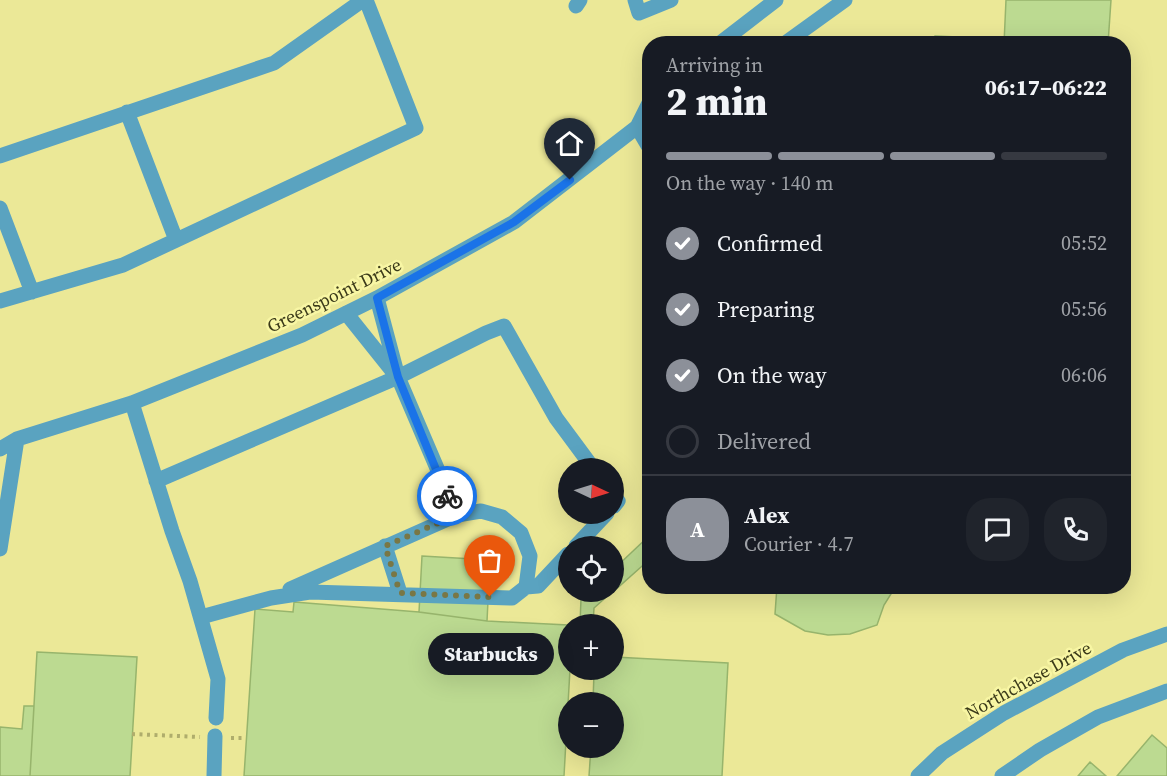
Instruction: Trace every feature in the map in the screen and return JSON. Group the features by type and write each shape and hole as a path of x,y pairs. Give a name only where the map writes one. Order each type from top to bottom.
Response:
{"street":[{"path":"0,156 274,63 364,0 416,128 123,265 0,301"},
{"path":"635,0 639,13 671,0"},
{"path":"729,36 776,0"},
{"path":"795,36 845,0"},
{"path":"127,112 176,240"},
{"name":"Greenspoint Drive","path":"0,449 17,439 132,403 302,335 377,298 514,222 642,127"},
{"path":"0,208 32,292"},
{"path":"377,298 398,377 457,515"},
{"path":"346,313 398,377"},
{"path":"156,481 398,377 504,326 556,418 586,458"},
{"path":"132,403 190,581 218,679 216,718"},
{"name":"Greenspoint Drive","path":"0,436 17,439"},
{"path":"0,549 17,439"},
{"path":"271,598 457,515 481,511 502,517 521,533 530,556 526,587"},
{"path":"585,536 597,524"},
{"path":"385,546 400,593"},
{"path":"201,617 271,598 310,592 512,598 526,587 538,586 558,565"},
{"name":"Northchase Drive","path":"918,776 942,753 1004,713 1123,650 1167,634"},
{"path":"1002,776 1040,750 1098,717 1167,691"},
{"path":"214,776 215,737"}],"path":[{"path":"132,734 245,738"}],"building":[{"path":"1006,0 1111,0 1109,36 1004,36"},
{"path":"642,543 642,566 624,582 624,560"},
{"path":"422,556 490,560 487,621 419,612"},
{"path":"776,594 891,594 884,605 877,625 850,634 828,635 805,631 775,614"},
{"path":"294,602 419,612 487,621 558,625 558,680 569,680 569,692 558,692 558,758 565,758 564,776 244,776 255,609 293,612"},
{"path":"581,602 601,602 594,608 594,614 580,614"},
{"path":"37,652 137,657 130,776 30,776"},
{"path":"624,658 728,663 722,776 589,776 590,758 624,758 624,692 593,692 594,680 624,680"},
{"path":"24,706 34,706 30,776 0,776 0,727 22,729"},
{"path":"1152,735 1167,748 1167,776 1117,776"},
{"path":"1090,762 1106,776 1078,776"}],"way so far":[{"path":"447,496 457,515 385,546 400,593 490,597"}],"place":[{"name":"Starbucks","path":"490,597"}],"route":[{"path":"447,496 398,377 377,298 514,222 570,180"}]}
